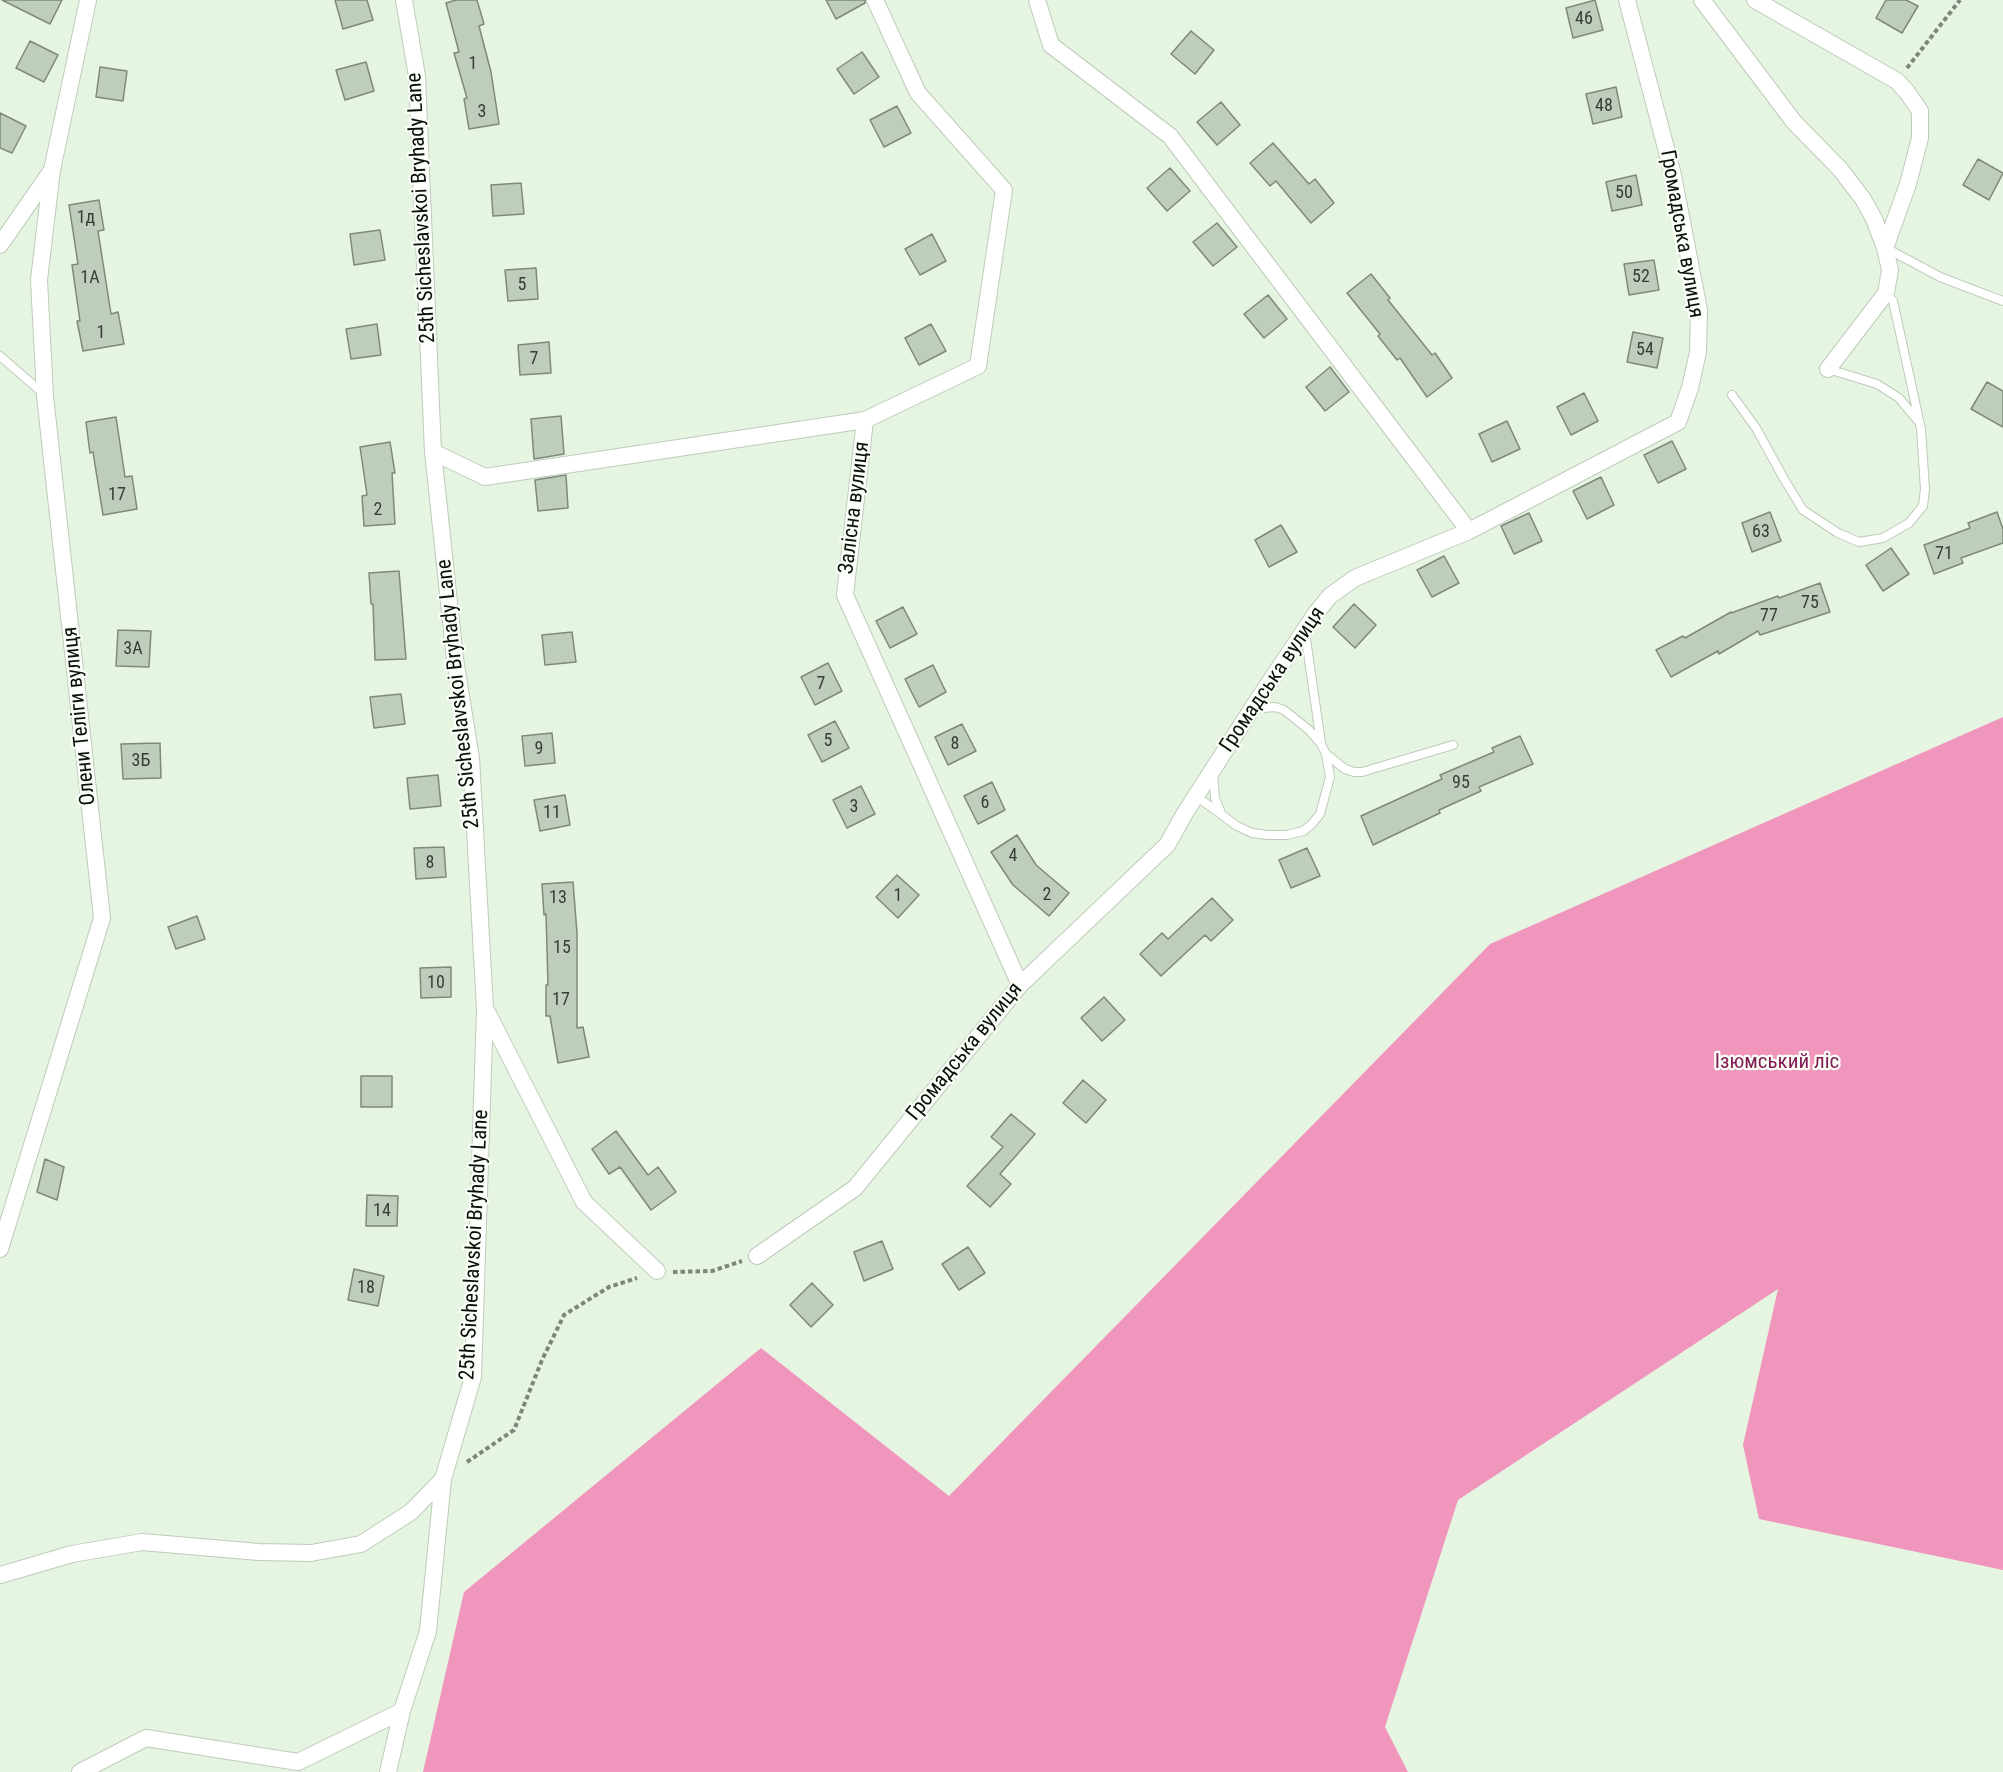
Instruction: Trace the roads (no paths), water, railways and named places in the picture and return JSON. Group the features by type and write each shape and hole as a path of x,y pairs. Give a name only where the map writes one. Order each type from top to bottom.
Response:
{"street":[{"name":"Олени Теліги вулиця","path":"0,1248 102,918 45,396 39,280 52,170 88,0"},
{"name":"25th Sicheslavskoi Bryhady Lane","path":"388,1772 402,1711 428,1631 443,1479 473,1377 485,1009 471,758 455,659 432,452 417,76 404,0"},
{"name":"Залісна вулиця","path":"876,0 918,93 1004,190 978,366 865,420 844,595 1020,985"},
{"path":"1037,0 1051,45 1170,136 1468,531"},
{"name":"Громадська вулиця","path":"757,1256 855,1188 1020,985 1167,845 1212,769 1330,596 1355,578 1468,531 1678,422 1690,388 1698,352 1699,310 1673,175 1627,0"},
{"path":"1702,0 1794,122 1840,169 1857,191 1874,219 1885,248 1890,270 1886,293 1828,369"},
{"path":"1755,0 1897,81 1920,111 1920,138 1908,184 1885,248"},
{"name":"Олени Теліги вулиця","path":"0,245 52,170"},
{"path":"432,452 485,477 865,420"},
{"name":"25th Sicheslavskoi Bryhady Lane","path":"485,1009 584,1202 657,1271"},
{"path":"0,1575 72,1554 142,1542 259,1552 311,1553 361,1544 411,1512 443,1479"},
{"path":"80,1772 146,1738 298,1762 402,1711"}],"lane":[{"path":"1885,248 1940,277 2003,301"},
{"path":"1732,395 1756,428 1803,510 1838,533 1859,542 1882,538 1909,523 1923,506 1925,489 1920,423 1893,301 1886,293"},
{"path":"0,356 45,396"},
{"path":"1828,369 1877,384 1899,398 1920,423"},
{"path":"1196,796 1237,826 1252,833 1287,835 1303,831 1320,814 1330,777 1326,754 1321,744 1305,630"},
{"path":"1251,710 1275,707 1284,710 1321,744"},
{"path":"1326,754 1345,769 1362,772 1453,745"},
{"path":"1212,769 1215,798 1221,814"},
{"path":"1185,813 1199,807 1221,814"}],"park label":[{"name":"Ізюмський ліс","path":"1777,1063"}]}
